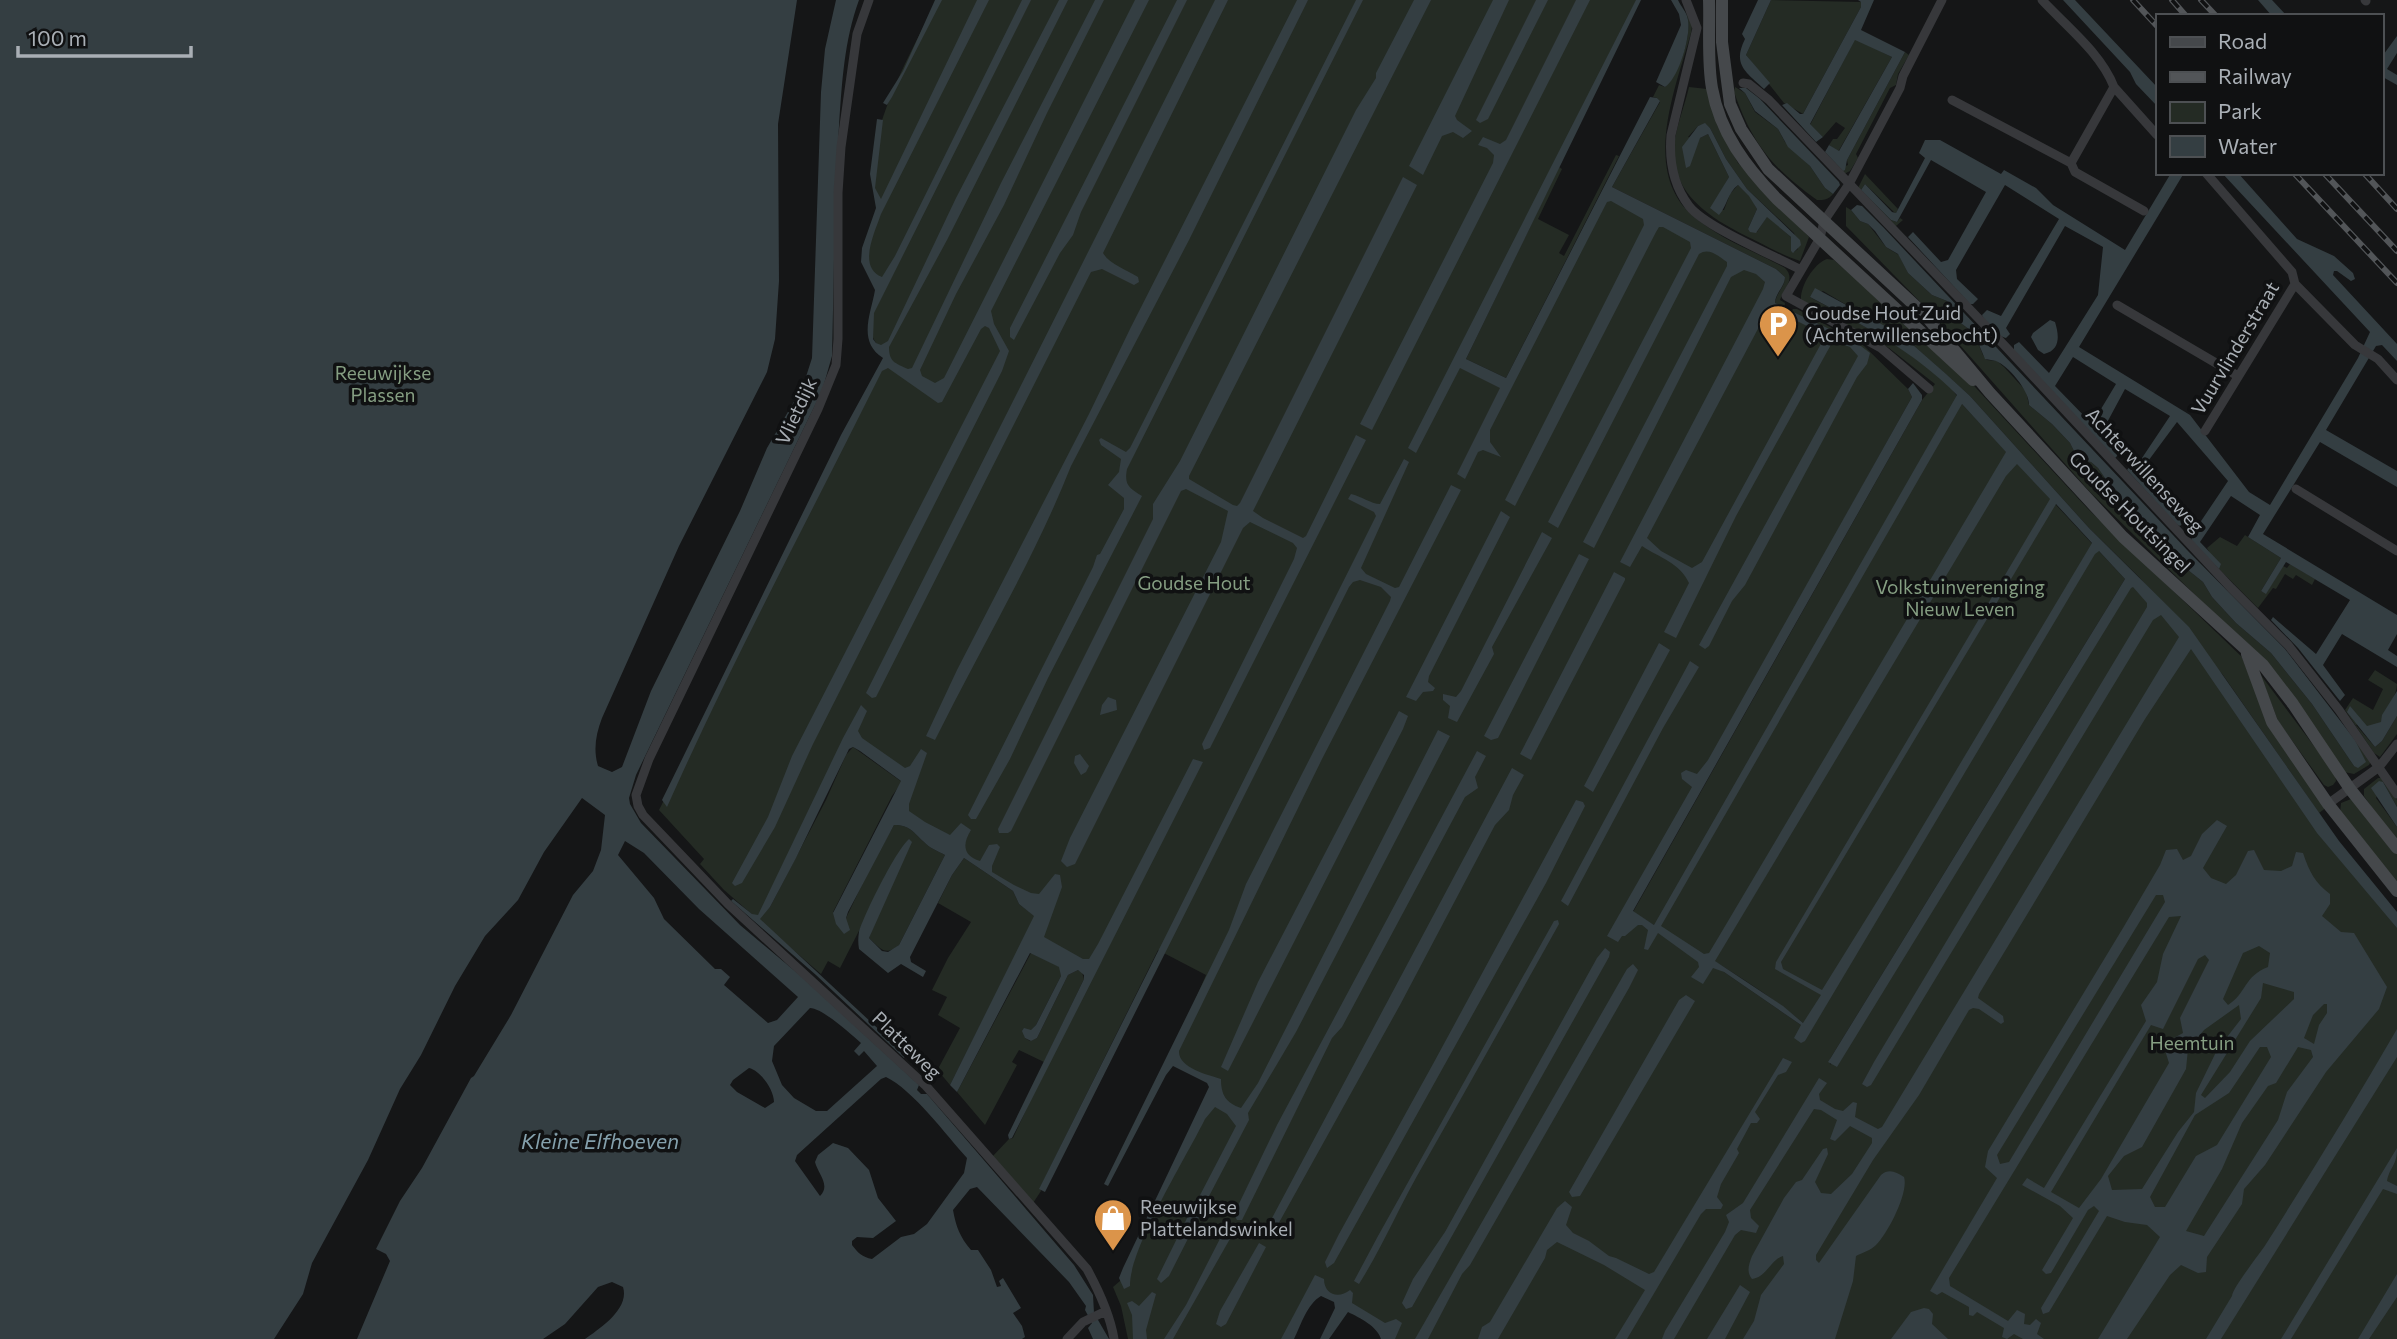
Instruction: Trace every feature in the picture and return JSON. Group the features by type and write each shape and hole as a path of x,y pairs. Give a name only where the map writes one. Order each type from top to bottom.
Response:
{"main road":[{"name":"Goudse Houtsingel","path":"1709,0 1712,86 1723,127 1752,173 1976,383 1990,393"},
{"name":"Goudse Houtsingel","path":"1722,0 1722,42 1730,104 1741,129 1768,169 1925,315 1990,393 2123,537 2263,665 2350,789 2397,848"},
{"name":"Goudse Houtsingel","path":"2247,653 2272,722 2328,804 2397,891"}],"street":[{"name":"Vlietdijk","path":"638,806 638,787 649,759 818,409 835,365 838,340 838,193 841,147 857,34 869,0"},
{"path":"1686,0 1697,28 1671,135 1673,172 1690,207 1721,229 1801,270"},
{"path":"1929,389 1881,348 1786,296 1820,238 1824,221 1849,184 1900,88 1903,76 1942,0"},
{"path":"2042,0 2097,59 2110,77 2113,87 2156,134"},
{"name":"Achterwillenseweg","path":"1744,83 1769,100 2288,645 2397,794"},
{"path":"2071,163 2113,87"},
{"path":"1952,100 2071,163 2075,172 2144,211"},
{"path":"2208,175 2292,272 2295,284 2355,345 2397,380"},
{"name":"Vuurvlinderstraat","path":"2206,431 2295,284"},
{"path":"2117,305 2238,376"},
{"path":"2296,489 2397,551"},
{"path":"2328,804 2379,766 2397,744"},
{"name":"Platteweg","path":"638,806 729,904 926,1086 1087,1269 1107,1311 1114,1339"},
{"path":"1067,1339 1083,1322 1107,1311"}],"green space":[{"name":"Goudse Hout","path":"937,0 1637,0 1459,360 1508,385 1608,187 1768,272 1770,302 1781,308 1783,306 1775,303 1785,277 1776,269 1612,187 1660,102 1653,97 1659,85 1665,87 1676,72 1687,40 1686,12 1690,12 1693,20 1691,33 1671,102 1665,152 1668,175 1677,196 1692,215 1714,231 1785,268 1789,280 1780,300 1785,303 1784,310 1790,313 1797,309 1863,345 1908,389 1912,397 1625,912 1724,972 1801,1025 1803,1023 1741,978 1633,912 1922,400 1935,384 1889,348 1801,300 1812,271 1827,259 1834,260 1964,375 2088,509 2242,657 2267,721 2327,807 2319,813 2223,675 2139,577 2089,528 1970,396 1912,344 1823,291 1810,297 1894,343 1935,373 2125,579 1830,1059 1830,1065 2131,577 2223,681 2365,884 2397,917 2397,1339 1391,1339 1393,1335 1316,1287 1286,1339 1128,1339 1121,1306 1113,1287 1120,1281 1217,1086 1169,1060 1206,975 1158,950 1033,1203 992,1157 1013,1138 1090,972 1037,936 1046,912 899,812 909,779 849,740 760,916 770,907 826,800 846,755 853,747 902,782 892,796 833,912 846,918 894,825 908,828 928,846 945,855 899,945 886,951 880,948 869,938 871,932 863,923 840,968 828,961 821,974 724,890 700,864 704,859 659,810 886,360 869,331 879,287 864,259 880,205 873,183 874,157 879,130 889,101"},
{"path":"1771,0 1862,2 1803,114 1784,103 1746,55"},
{"path":"1855,39 1892,57 1838,152 1829,145 1845,128 1836,122 1823,137 1810,125"},
{"path":"1905,52 1909,55 1898,74 1896,85 1890,88 1856,154 1858,158 1850,171 1844,174 1825,152 1840,168 1848,165 1847,160"},
{"path":"1689,87 1707,89 1717,125 1738,163 1809,237 1800,261 1717,220 1692,199 1683,187 1674,157 1675,139","holes":["1705,124 1710,128 1726,159 1747,189 1794,233 1798,249 1794,252 1791,251 1792,238 1767,216 1757,232 1748,229 1757,209 1750,196 1738,185 1730,194 1724,210 1711,209 1729,177 1708,134 1700,138 1688,137 1698,126"]},
{"path":"1735,87 1745,93 1755,112 1778,129 1785,142 1833,194 1831,196 1817,200 1788,177 1765,153 1748,126 1734,92"},
{"path":"1616,155 1619,156 1506,378 1466,359 1559,167 1562,169 1538,219 1569,235 1559,253 1564,256"},
{"path":"1865,174 1898,209 1896,214 1865,184 1861,190 1891,220 1903,220 1896,226 1857,190"},
{"path":"1846,207 1860,221 1868,224 1886,247 1899,255 1908,273 1932,295 1947,301 1954,318 1974,333 1987,360 1997,361 2004,367 2026,391 2029,405 2070,443 2081,460 2091,462 2098,468 2126,507 2149,524 2149,532 2170,548 2179,566 2203,582 2212,597 2236,623 2271,653 2312,704 2354,766 2355,740 2371,761 2369,765 2354,774 2344,772 2231,630 2090,492 1936,318 1846,226"},
{"path":"2245,535 2281,558 2261,591 2266,593 2283,566 2287,568 2290,564 2315,579 2312,585 2296,575 2293,579 2285,574 2276,589 2273,588 2258,608 2219,569 2207,548 2220,537 2237,546"},
{"path":"2375,670 2397,684 2395,694 2381,723 2367,727 2362,722 2356,725 2375,747 2382,741 2397,716 2397,734 2380,757 2374,753 2345,710 2353,698 2373,710 2383,689 2368,680"},
{"path":"2260,674 2335,774 2336,781 2333,785 2324,785 2278,721"},
{"path":"2378,778 2385,778 2397,800 2397,807 2383,782 2376,798 2397,827 2397,844 2364,796 2364,789"},
{"path":"2351,799 2397,854 2397,885 2340,813 2341,803"},
{"path":"964,858 1013,891 1019,904 1035,916 950,1085 940,1073 939,1067 960,1028 938,1015 947,997 932,990 971,922 938,903"},
{"path":"1031,953 1060,967 1061,976 1036,1025 1025,1038 1030,1041 1037,1038 1068,975 1078,970 1082,972 1084,979 1044,1062 1019,1050 1012,1062 1017,1065 985,1125 957,1092"}],"water":[{"name":"Reeuwijkse Plassen","path":"0,0 797,0 778,124 779,281 775,339 767,372 679,546 602,718 596,742 596,760 598,766 612,772 622,767 651,691 740,511 767,448 803,386 812,358 821,92 825,49 836,0 859,0 847,47 841,94 832,356 822,391 636,775 629,798 630,804 641,823 740,925 802,977 919,1085 917,1090 921,1094 927,1094 1074,1265 1093,1295 1094,1313 1109,1339 1093,1339 1088,1328 1092,1323 1085,1310 1086,1306 1069,1282 977,1187 970,1189 953,1210 956,1222 967,1245 971,1250 978,1250 991,1270 997,1287 1001,1286 999,1281 1003,1278 1021,1308 1013,1313 1022,1326 1025,1337 1022,1339 585,1339 612,1318 622,1303 623,1287 612,1282 598,1287 565,1324 543,1339 357,1339 390,1261 386,1254 376,1249 400,1201 511,1015 573,895 593,871 601,850 605,815 582,798 544,852 518,900 485,936 455,986 421,1055 400,1089 368,1160 312,1263 303,1294 274,1339 0,1339","holes":["625,841 644,853 699,909 798,997 777,1020 768,1023 724,985 730,977 721,969 715,969 664,919 654,898 618,855","810,1008 829,1017 861,1043 854,1051 859,1056 864,1051 877,1066 827,1111 816,1111 794,1098 782,1085 772,1061 774,1046","749,1068 754,1070 766,1082 774,1102 765,1108 737,1092 730,1085","886,1077 907,1092 967,1158 964,1173 927,1224 914,1234 901,1237 872,1259 858,1252 852,1241 857,1237 873,1238 896,1221 878,1198 869,1170 848,1148 833,1143 818,1155 815,1162 824,1184 820,1196 795,1161 797,1155"]},
{"path":"935,0 942,0 887,105 883,103 903,71"},
{"path":"977,0 989,0 875,230 870,249 870,265 882,277 895,256 1022,0 1031,0 874,313 873,339 881,345 888,341 956,198 1059,0 1068,0 947,240 889,347 894,361 908,369 912,368 1001,183 1095,0 1104,0 920,370 922,376 935,383 944,378 1135,0 1149,0 991,311 994,324 1009,351 1002,371 813,744 775,827 742,883 735,886 732,883 768,817 792,756 1000,351 989,328 985,326 942,402 938,403 888,368 882,371 745,642 667,807 662,800 841,435 883,358 870,344 868,327 875,290 861,262 862,248 876,208 870,174 877,119 883,120 875,188 881,199"},
{"path":"1177,0 1187,0 1081,212 1073,235 1060,253 1014,340 1010,337 1010,328"},
{"path":"1215,0 1228,0 1103,253 1114,264 1138,277 1139,282 1134,285 1102,269 1091,272 876,697 872,698 866,693"},
{"path":"1297,0 1308,0 1189,240 1071,466 1024,570 935,740 926,736 957,670"},
{"path":"1356,0 1363,0 1127,469 1128,486 1142,496 1048,678 1010,759 976,819 971,819 968,815 1097,555 1124,509 1124,498 1108,485 1119,472 1121,459 1101,445 1099,440 1101,438 1126,452 1130,448"},
{"path":"1414,0 1431,0 1189,479 1233,505 1240,503 1403,177 1417,185 1253,511 1303,538 1356,435 1366,440 1210,748 1204,750 1202,744 1297,548 1293,543 1250,522 1243,528 1075,864 1067,867 1061,861 1070,838 1221,542 1228,511 1186,489 1181,491 1011,831 999,833 998,829 1153,519 1153,504 1180,461"},
{"path":"1493,0 1509,0 1455,116 1472,131 1463,138 1453,132 1442,136 1423,175 1409,166"},
{"path":"1536,0 1548,0 1488,119 1480,123 1476,120"},
{"path":"1576,0 1590,0 1372,430 1360,424 1493,163 1494,155 1487,148 1478,145 1483,137 1500,144 1506,140"},
{"path":"1636,0 1641,0 1466,359 1506,378 1650,97 1657,98 1660,101 1612,187 1776,269 1785,277 1775,303 1783,306 1780,311 1769,308 1647,538 1661,551 1692,568 1702,562 1823,340 1821,333 1795,320 1791,316 1793,312 1853,340 1870,353 1867,364 1857,377 1745,585 1732,601 1705,649 1699,645 1858,356 1850,347 1833,341 1736,516 1676,638 1664,632 1689,583 1685,576 1675,566 1642,546 1630,567 1620,562 1763,289 1765,282 1756,274 1744,270 1731,277 1594,548 1583,542 1727,266 1727,262 1713,253 1706,251 1699,254 1558,528 1548,522 1691,248 1690,242 1663,227 1659,227 1656,232 1515,506 1505,500 1644,225 1643,219 1611,201 1607,202 1490,430 1490,442 1501,457 1483,450 1478,452 1465,479 1457,474 1500,388 1460,368 1416,453 1408,448"},
{"path":"1671,0 1678,0 1686,14 1688,27 1686,46 1679,66 1665,87 1656,82 1681,25 1679,14"},
{"path":"1758,0 1771,0 1746,55 1770,83 1764,89 1743,67 1740,55 1745,39 1742,34"},
{"path":"1858,0 1874,0 1861,30 1905,52 1843,171 1825,152 1829,145 1839,151 1892,57 1855,40 1810,124 1823,137 1816,142 1782,105 1787,103 1803,114 1861,7"},
{"path":"2063,0 2075,0 2156,86 2156,105 2136,84 2130,72"},
{"path":"2258,0 2272,0 2285,14 2270,14"},
{"path":"2397,36 2397,53 2387,69 2397,75 2397,85 2383,77 2383,55"},
{"path":"1739,88 1746,88 1760,99 1839,182 1840,185 1833,194 1825,188 1810,166 1788,147 1778,129 1755,111"},
{"path":"1705,123 1747,189 1800,240 1801,245 1793,253 1791,237 1767,217 1756,233 1750,232 1748,229 1757,209 1738,185 1719,215 1710,208 1729,177 1708,134 1700,138 1690,166 1686,168 1682,147 1698,126"},
{"path":"1925,140 1940,140 2001,174 2004,170 2036,188 2053,205 2125,250 2170,175 2183,175 2079,347 2190,415 2249,492 2270,505 2358,358 2370,332 2224,175 2240,175 2297,239 2334,256 2353,273 2355,279 2351,281 2337,271 2334,271 2333,275 2397,344 2397,361 2382,345 2376,346 2326,430 2397,471 2397,487 2320,442 2263,534 2397,615 2397,634 2388,650 2397,656 2397,667 2342,634 2323,665 2345,695 2340,701 2298,648 2271,620 2273,617 2316,654 2350,600 2286,562 2266,594 2261,591 2281,558 2248,537 2260,515 2231,496 2200,542 2221,564 2219,569 2192,542 2191,536 2228,481 2177,422 2140,475 2184,522 2180,526 2127,470 2131,465 2136,467 2170,416 2125,389 2103,430 2121,452 2114,459 2014,351 2014,345 2019,342 2049,373 2098,295 2103,247 2065,226 2006,328 2010,334 2006,338 1992,329 1982,315 1987,310 2001,316 2059,219 2005,185 1956,270 1957,279 1978,299 1970,304 1908,237 1913,232 1941,262 1948,260 1986,192 1931,160 1897,222 1891,220 1861,190 1865,184 1896,213 1925,158 1919,153","holes":["2073,357 2116,384 2092,424 2055,386"]},
{"path":"1857,205 1862,206 1884,228 2189,552 2285,649 2355,740 2366,762 2358,768 2354,766 2312,704 2271,653 2236,623 2212,597 2203,582 2179,566 2165,544 2150,538 2149,524 2126,507 2098,468 2091,462 2081,460 2070,443 2029,405 2026,393 2012,374 1996,361 1985,359 1974,333 1954,318 1947,301 1932,295 1908,273 1898,254 1886,247 1868,224 1860,221 1851,210"},
{"path":"1815,288 1894,331 1912,344 1970,396 2089,528 2189,627 2339,841 2397,912 2397,928 2317,833 2191,649 2145,719 1979,994 1978,998 2003,1016 2004,1022 2001,1024 1979,1009 1969,1010 1919,1095 1873,1160 1816,1255 1819,1263 1881,1175 1890,1171 1904,1177 1901,1202 1886,1231 1874,1247 1856,1256 1853,1281 1835,1339 1743,1339 1754,1321 1761,1295 1784,1264 1783,1256 1757,1278 1752,1279 1749,1274 1752,1256 1784,1198 1796,1182 1802,1180 1823,1149 1827,1148 1828,1154 1815,1182 1821,1193 1831,1194 1852,1174 1872,1143 1872,1138 1850,1126 1835,1141 1830,1139 1837,1120 1821,1110 1814,1109 1750,1210 1751,1218 1759,1226 1756,1233 1741,1230 1735,1235 1674,1339 1662,1339 1725,1232 1729,1222 1726,1215 1743,1203 1819,1078 1827,1083 1819,1094 1820,1100 1843,1111 1853,1102 1857,1103 1855,1117 1878,1129 1882,1127 2179,637 2161,615 2153,620 1871,1085 1867,1087 1862,1084 2147,607 2147,603 2131,588 1837,1067 1828,1062 2125,579 2099,551 1805,1041 1801,1043 1794,1038 1801,1025 1724,972 1713,968 1703,984 1691,977 1699,967 1698,962 1658,933 1648,950 1644,949 1648,930 1642,925 1622,936 1618,942 1607,936 1692,787 1682,779 1681,773 1686,770 1697,774 1708,760 1912,397 1908,389 1913,383 1922,395 1922,400 1633,911 1654,925 1957,395 1906,352 1810,297","holes":["1962,404 2006,452 1709,953 1704,954 1661,926","2017,464 2050,499 1776,962 1775,969 1821,995 1803,1023 1783,1006 1715,961 2006,476","2056,504 2092,543 1899,866 1822,990 1783,969 1781,962"]},
{"path":"2050,320 2055,322 2057,341 2050,352 2044,354 2038,350 2031,337"},
{"path":"1404,459 1409,462 1361,568 1366,574 1395,588 1399,587 1451,485 1461,490 1322,759 1179,1051 1183,1062 1188,1066 1221,1079 1223,1094 1232,1104 1241,1108 1258,1083 1438,730 1450,736 1296,1032 1248,1113 1249,1120 1208,1198 1203,1203 1198,1199 1236,1126 1227,1114 1215,1107 1205,1119 1160,1202 1139,1250 1130,1286 1124,1289 1119,1278 1123,1268 1209,1087 1207,1083 1173,1066 1108,1186 1104,1184 1229,930 1246,884 1390,601 1391,597 1381,587 1360,580 1349,587 1045,1192 1039,1189 1376,516 1374,512 1348,499 1351,494 1380,504"},
{"path":"1501,511 1510,517 1429,676 1428,682 1435,688 1433,691 1423,692 1416,701 1406,697"},
{"path":"1542,532 1552,538 1492,647 1494,654 1457,722 1448,718 1450,706 1443,700 1443,694 1456,697 1461,691"},
{"path":"1579,554 1589,559 1498,738 1491,740 1484,736"},
{"path":"1614,572 1625,580 1531,760 1520,754"},
{"path":"1659,643 1670,650 1593,792 1584,786"},
{"path":"1690,661 1699,667 1663,728 1568,906 1561,901"},
{"path":"2397,691 2397,716 2382,741 2375,747 2347,712 2350,706 2367,726 2381,722 2382,715"},
{"path":"1108,697 1116,700 1117,710 1100,715 1102,705"},
{"path":"861,705 867,711 858,731 862,738 905,768 910,766 921,749 927,753 909,811 950,835 961,823 971,830 965,845 967,853 974,859 980,861 989,845 997,844 1000,847 992,872 1031,893 1039,894 1055,874 1060,875 1062,887 1044,937 1083,959 1089,959 1098,944 1193,759 1203,762 1012,1138 1009,1139 1008,1135 1084,975 1078,970 1068,975 1037,1038 1031,1041 1025,1038 1022,1031 1024,1028 1031,1030 1036,1025 1061,976 1059,967 1030,953 957,1092 950,1085 1034,916 1019,904 1013,891 964,858 952,875 910,957 911,962 926,971 923,977 901,964 888,973 859,949 859,932 874,898 896,856 909,839 912,842 869,938 882,951 888,952 899,945 945,855 928,846 908,828 894,825 848,912 846,918 850,930 844,934 836,924 833,913 901,781 860,751 853,747 849,749 796,858 770,907 760,919 906,1054 904,1058 816,975 731,901 733,899 752,914 758,915"},
{"path":"1399,711 1408,716 1403,729 1228,1071 1221,1067 1258,982"},
{"path":"1477,751 1486,756 1475,777 1478,788 1465,797 1342,1027 1332,1038 1242,1220 1237,1220 1234,1214 1277,1125"},
{"path":"1080,754 1089,766 1081,775 1074,763 1075,756"},
{"path":"1512,768 1524,775 1513,795 1509,810 1495,825 1400,1005 1271,1237 1264,1233"},
{"path":"2379,781 2383,782 2397,807 2397,827 2371,788"},
{"path":"1576,800 1583,802 1585,806 1546,883 1334,1263 1327,1268 1325,1262 1339,1234"},
{"path":"2217,820 2227,826 2203,868 2211,878 2226,884 2236,875 2248,851 2254,850 2264,870 2281,871 2292,866 2296,852 2303,853 2313,876 2330,894 2330,904 2322,916 2341,932 2354,933 2387,987 2379,1009 2326,1072 2265,1165 2244,1189 2242,1204 2207,1257 2206,1272 2198,1273 2181,1265 2170,1275 2127,1339 2098,1339 2160,1237 2147,1225 2107,1216 2049,1312 2043,1314 2041,1308 2099,1211 2094,1206 2088,1210 2051,1273 2046,1274 2042,1270 2073,1218 2060,1206 2022,1185 2027,1178 2044,1188 2146,1021 2141,1005 2157,982 2163,954 2181,916 2169,917 1949,1278 1950,1286 2008,1321 2017,1310 2025,1314 2024,1324 2030,1325 2036,1319 2041,1323 2037,1334 2044,1339 2023,1339 2014,1334 2007,1339 2002,1337 2004,1328 1977,1312 1973,1316 1969,1315 1969,1307 1942,1292 1937,1295 1930,1291 1997,1178 1985,1167 1988,1151 2123,928 2166,850 2177,849 2183,860 2191,856 2202,834","holes":["2156,895 2163,895 2165,902 2009,1162 2000,1164 1997,1155","2259,946 2270,953 2268,967 2254,975 2234,1001 2228,1005 2223,999 2243,953","2205,955 2209,960 2180,1018 2183,1033 2163,1044 2169,1063 2101,1179 2079,1208 2051,1192 2151,1025 2163,1029 2198,959","2263,983 2294,992 2294,999 2250,1041 2230,1072 2205,1098 2201,1095 2261,998","2327,1004 2327,1013 2319,1025 2314,1044 2304,1038 2313,1015","2239,1005 2241,1019 2217,1050 2196,1093 2194,1112 2142,1189 2112,1190 2108,1176 2124,1156 2142,1147 2186,1069 2188,1049 2204,1030","2260,1047 2267,1047 2271,1057 2217,1145 2196,1156 2165,1207 2155,1207 2150,1197 2195,1115 2229,1093","2298,1047 2311,1050 2313,1057 2287,1092 2278,1120 2204,1236 2186,1231 2222,1169 2242,1123 2268,1086 2276,1083"]},
{"path":"1558,920 1559,924 1359,1284 1354,1281 1378,1236 1554,921"},
{"path":"1605,948 1610,952 1609,957 1412,1307 1406,1309 1402,1303 1413,1279 1445,1232"},
{"path":"1633,964 1638,970 1629,988 1470,1265 1462,1274 1428,1339 1415,1339 1627,969"},
{"path":"1686,995 1695,1001 1580,1196 1572,1197 1569,1192 1679,1000"},
{"path":"2397,1029 2397,1057 2221,1339 2206,1339 2316,1164"},
{"path":"1783,1058 1792,1062 1786,1072 1778,1075 1755,1112 1760,1119 1757,1123 1751,1123 1737,1149 1739,1153 1721,1184 1717,1197 1723,1205 1721,1209 1706,1209 1701,1214 1627,1339 1615,1339 1645,1290 1604,1265 1557,1242 1547,1250 1545,1258 1498,1339 1478,1339 1482,1327 1490,1322 1557,1208 1565,1201 1572,1207 1566,1225 1573,1233 1609,1256 1649,1274 1654,1272"},
{"path":"2397,1148 2396,1159 2387,1181 2397,1186 2397,1194 2383,1189 2291,1339 2281,1339"},
{"path":"1192,1208 1201,1213 1169,1276 1161,1283 1157,1279"},
{"path":"1226,1227 1235,1230 1173,1339 1164,1339 1186,1305"},
{"path":"1259,1243 1266,1247 1226,1324 1221,1327 1216,1324 1220,1311"},
{"path":"2397,1274 2397,1297 2369,1339 2358,1339"},
{"path":"1315,1275 1324,1279 1327,1289 1333,1294 1350,1290 1353,1293 1352,1303 1385,1323 1396,1319 1402,1323 1395,1339 1381,1339 1372,1326 1348,1312 1329,1339 1320,1339 1335,1308 1334,1302 1321,1296 1308,1309 1294,1339 1281,1339"},
{"path":"1740,1285 1750,1292 1725,1339 1707,1339"},
{"path":"1152,1292 1156,1294 1146,1330 1147,1339 1133,1339 1132,1315 1127,1303 1132,1301 1139,1306"},
{"path":"1924,1308 1933,1314 1932,1324 1948,1339 1891,1339 1911,1312"}],"railway":[{"path":"2133,0 2156,25"},
{"path":"2172,0 2184,14"},
{"path":"2201,0 2214,14"},
{"path":"2296,175 2397,283"},
{"path":"2326,175 2397,251"},
{"path":"2366,175 2397,209"}],"place":[{"name":"Goudse Hout Zuid (Achterwillensebocht)","path":"1778,358"},
{"name":"Reeuwijkse Plattelandswinkel","path":"1113,1252"}],"park label":[{"name":"Volkstuinvereniging Nieuw Leven","path":"1960,598"},
{"name":"Heemtuin","path":"2192,1043"}],"water label":[{"name":"Kleine Elfhoeven","path":"600,1142"}]}
